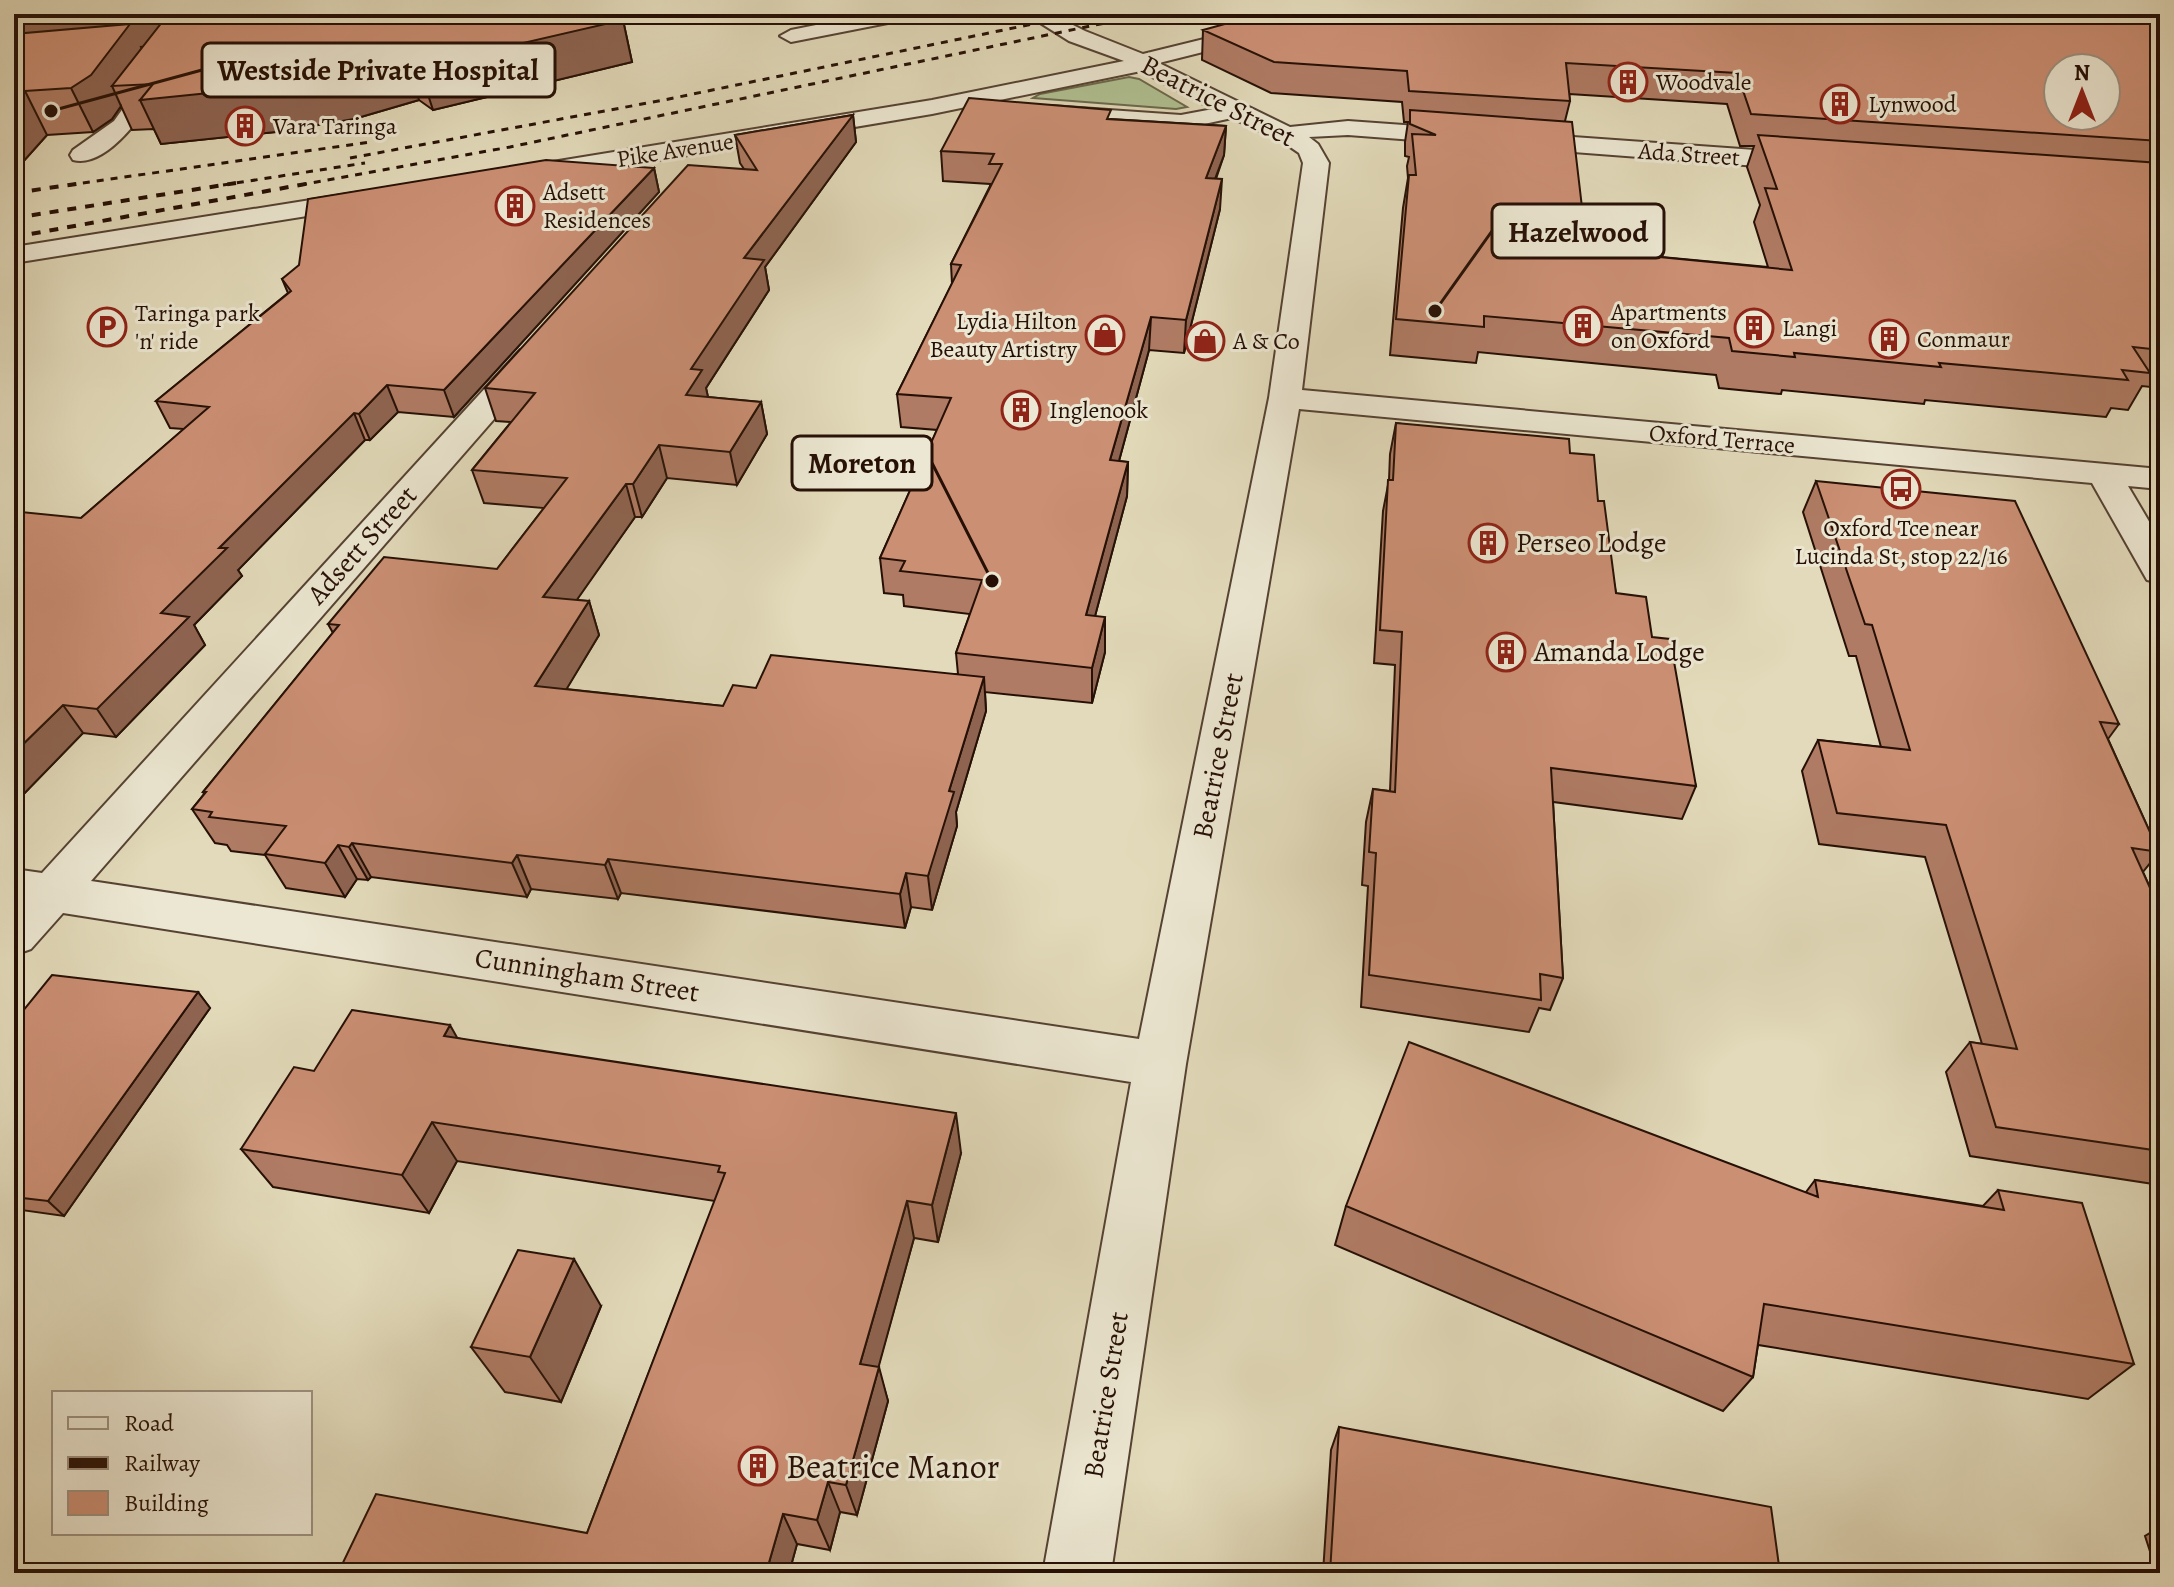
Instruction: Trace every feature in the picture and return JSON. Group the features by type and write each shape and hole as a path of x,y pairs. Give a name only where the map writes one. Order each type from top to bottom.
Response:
{"street":[{"path":"791,36 903,14"},
{"name":"Beatrice Street","path":"1036,14 1077,36 1135,59 1296,141 1313,155 1315,166 1285,398 1160,1064 1077,1573"},
{"name":"Beatrice Street","path":"1072,14 1103,31 1135,59"},
{"name":"Pike Avenue","path":"503,178 680,162 1332,14"},
{"path":"82,155 122,126 171,56"},
{"path":"932,107 1181,122 1233,110"},
{"name":"Ada Street","path":"1296,141 1409,134 1829,163"},
{"path":"14,255 395,194"},
{"name":"Adsett Street","path":"14,936 33,890 555,330"},
{"name":"Oxford Terrace","path":"1285,398 2160,479"},
{"path":"2104,474 2160,572"},
{"name":"Cunningham Street","path":"33,890 1160,1064"}],"green space":[{"path":"1129,77 1139,79 1187,107 1176,109 1033,98 1040,94"}],"building":[{"path":"246,14 611,14 623,20 419,67 406,57 338,76 259,88 140,100 153,84 112,86 163,21"},
{"path":"1261,14 2160,14 2160,141 1751,114 1737,73 1566,63 1570,101 1409,91 1407,71 1274,62 1203,30"},
{"path":"130,24 91,75 71,88 25,91 14,102 14,34"},
{"path":"969,98 1111,110 1107,119 1226,126 1206,178 1222,179 1186,320 1151,317 1110,460 1128,462 1086,615 1105,617 1092,668 956,653 982,580 900,571 905,561 880,558 951,398 897,394 961,265 951,264 1002,164 989,164 994,154 941,151"},
{"path":"1410,110 1572,122 1587,250 1792,270 1765,188 1777,189 1758,135 2160,163 2160,350 2133,347 2150,373 2122,370 2128,380 1939,363 1941,367 1794,353 1795,357 1732,351 1729,338 1484,316 1484,327 1396,319 1409,175 1416,175 1412,134 1436,135 1410,124"},
{"path":"853,115 744,258 764,260 691,369 702,370 686,395 761,402 730,452 659,445 633,484 626,484 543,597 589,601 535,686 723,706 733,685 756,688 771,655 984,677 949,791 954,792 928,876 906,873 900,894 608,859 605,865 517,855 512,863 352,843 349,847 338,845 325,863 265,854 286,826 209,817 212,812 192,809 339,625 328,624 384,557 497,569 567,478 472,470 535,393 485,388 688,165 757,170 735,135"},
{"path":"546,160 654,168 444,390 387,385 359,414 354,413 219,548 227,548 161,613 189,617 97,709 63,705 14,753 14,518 21,512 81,518 209,407 156,401 291,291 282,279 299,265 308,199"},
{"path":"1396,423 1569,439 1570,453 1594,455 1598,501 1604,501 1616,593 1646,597 1652,637 1670,639 1696,786 1551,768 1563,978 1540,974 1541,1000 1369,975 1376,853 1369,852 1373,789 1395,792 1402,632 1380,630 1388,480 1393,480"},
{"path":"1816,481 2015,501 2119,724 2100,722 2159,852 2132,848 2160,910 2160,1151 1996,1127 1970,1042 2017,1049 1946,825 1837,813 1818,740 1910,750 1872,625 1865,624"},
{"path":"52,975 198,992 48,1201 14,1197 14,1022"},
{"path":"352,1010 450,1025 444,1036 956,1113 932,1205 907,1201 860,1364 879,1367 846,1485 828,1482 817,1520 783,1514 766,1573 338,1573 376,1494 587,1533 725,1173 718,1172 720,1166 432,1122 402,1175 241,1149 294,1067 314,1071"},
{"path":"1409,1042 1818,1197 1815,1180 2004,1210 1998,1190 2082,1203 2134,1364 1764,1304 1753,1377 1346,1206"},
{"path":"518,1250 574,1259 530,1357 471,1347"},
{"path":"1339,1427 1771,1507 1780,1573 1330,1573"}],"railway":[{"path":"350,158 664,100 1081,14"},
{"path":"300,185 510,147 1148,14"},
{"path":"83,183 370,142"},
{"path":"223,185 365,163"},
{"path":"14,193 83,183"},
{"path":"69,185 83,183"},
{"path":"14,218 236,183"},
{"path":"300,185 311,183"},
{"path":"14,237 300,185"}],"place":[{"name":"Woodvale","path":"1628,82"},
{"name":"Lynwood","path":"1840,104"},
{"name":"Westside Private Hospital","path":"51,111"},
{"name":"Vara Taringa","path":"245,126"},
{"name":"Adsett Residences","path":"515,206"},
{"name":"Hazelwood","path":"1435,311"},
{"name":"Apartments on Oxford","path":"1583,326"},
{"name":"Taringa park 'n' ride","path":"107,327"},
{"name":"Langi","path":"1754,328"},
{"name":"Lydia Hilton Beauty Artistry","path":"1105,335"},
{"name":"Conmaur","path":"1889,339"},
{"name":"A & Co","path":"1205,341"},
{"name":"Inglenook","path":"1021,410"},
{"name":"Oxford Tce near Lucinda St, stop 22/16","path":"1901,489"},
{"name":"Perseo Lodge","path":"1488,543"},
{"name":"Moreton","path":"992,581"},
{"name":"Amanda Lodge","path":"1506,652"},
{"name":"Beatrice Manor","path":"758,1466"}]}
